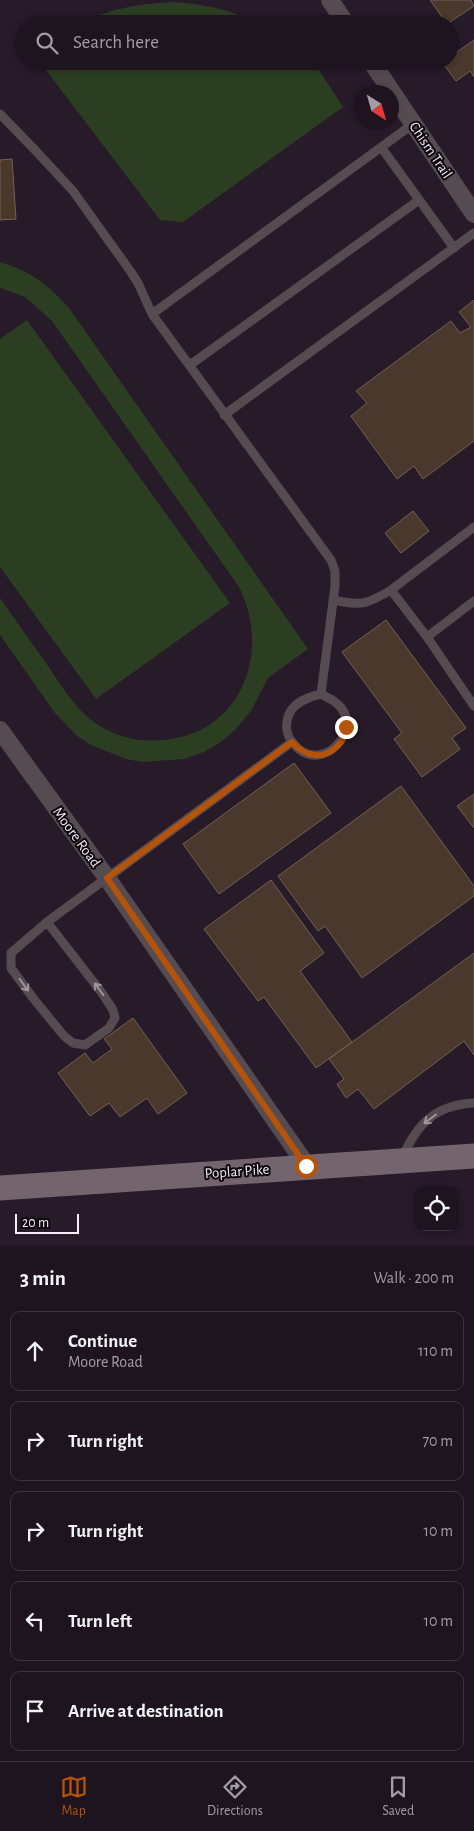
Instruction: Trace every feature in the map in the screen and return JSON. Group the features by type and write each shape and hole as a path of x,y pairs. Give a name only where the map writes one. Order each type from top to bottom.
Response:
{"main road":[{"name":"Poplar Pike","path":"0,1188 474,1156"}],"street":[{"path":"330,0 340,15"},
{"name":"Chism Trail","path":"377,70 474,214"},
{"name":"Moore Road","path":"0,730 107,878 306,1166"}],"lane":[{"path":"0,114 73,191 131,272 152,314 224,415 325,550 335,572 321,694"},
{"path":"152,314 413,124"},
{"path":"381,147 454,248"},
{"path":"190,365 419,200"},
{"path":"224,415 474,233"},
{"path":"333,600 361,604 376,599 391,590 474,527"},
{"path":"391,590 470,692 474,706"},
{"path":"427,637 474,601"},
{"path":"321,694 336,702 344,712 346,727 342,741 332,750 318,755 306,754 292,742 286,728 288,716 296,706 307,698 321,694"},
{"path":"47,922 113,1010 115,1018 108,1028 85,1045 73,1043 64,1036 33,998 11,968 11,953 47,922 292,742"},
{"path":"401,1160 417,1129 430,1118 458,1104 474,1103"}],"green space":[{"path":"175,2 218,8 238,15 101,15 126,7"},
{"path":"46,70 319,70 343,107 183,222 160,220"},
{"path":"0,262 21,270 38,280 69,308 308,649 268,678 251,711 234,731 204,752 184,759 143,762 126,759 91,745 77,736 55,713 0,635 0,598 77,707 107,730 138,740 162,740 189,735 212,723 230,707 243,686 250,663 252,638 248,612 239,587 52,321 25,297 0,288"},
{"path":"27,320 230,603 96,699 0,567 0,339"}],"building":[{"path":"430,0 471,0 474,6 459,16 441,15"},
{"path":"474,40 474,77 470,71 456,81 448,70 459,70 459,51"},
{"path":"12,159 16,219 0,220 0,160"},
{"path":"474,300 474,441 423,479 414,466 397,479 351,416 367,403 356,391 451,321 460,333 471,327 459,312"},
{"path":"413,511 429,531 401,553 385,533"},
{"path":"386,620 466,728 452,738 460,749 422,777 394,739 402,733 342,652"},
{"path":"294,763 331,813 219,894 183,844"},
{"path":"401,786 474,886 474,896 362,978 325,926 318,931 278,876"},
{"path":"474,794 474,828 457,806"},
{"path":"271,880 324,953 300,971 352,1042 316,1068 264,997 258,1001 204,929"},
{"path":"474,953 474,1055 464,1041 374,1109 358,1089 346,1098 337,1084 344,1079 329,1059"},
{"path":"133,1018 187,1093 158,1114 147,1098 120,1117 109,1103 90,1116 58,1073 85,1053 93,1063 112,1049 104,1039"}],"route":[{"path":"306,1166 107,878 292,742 306,754 318,755 332,750 342,741 346,727"}]}
